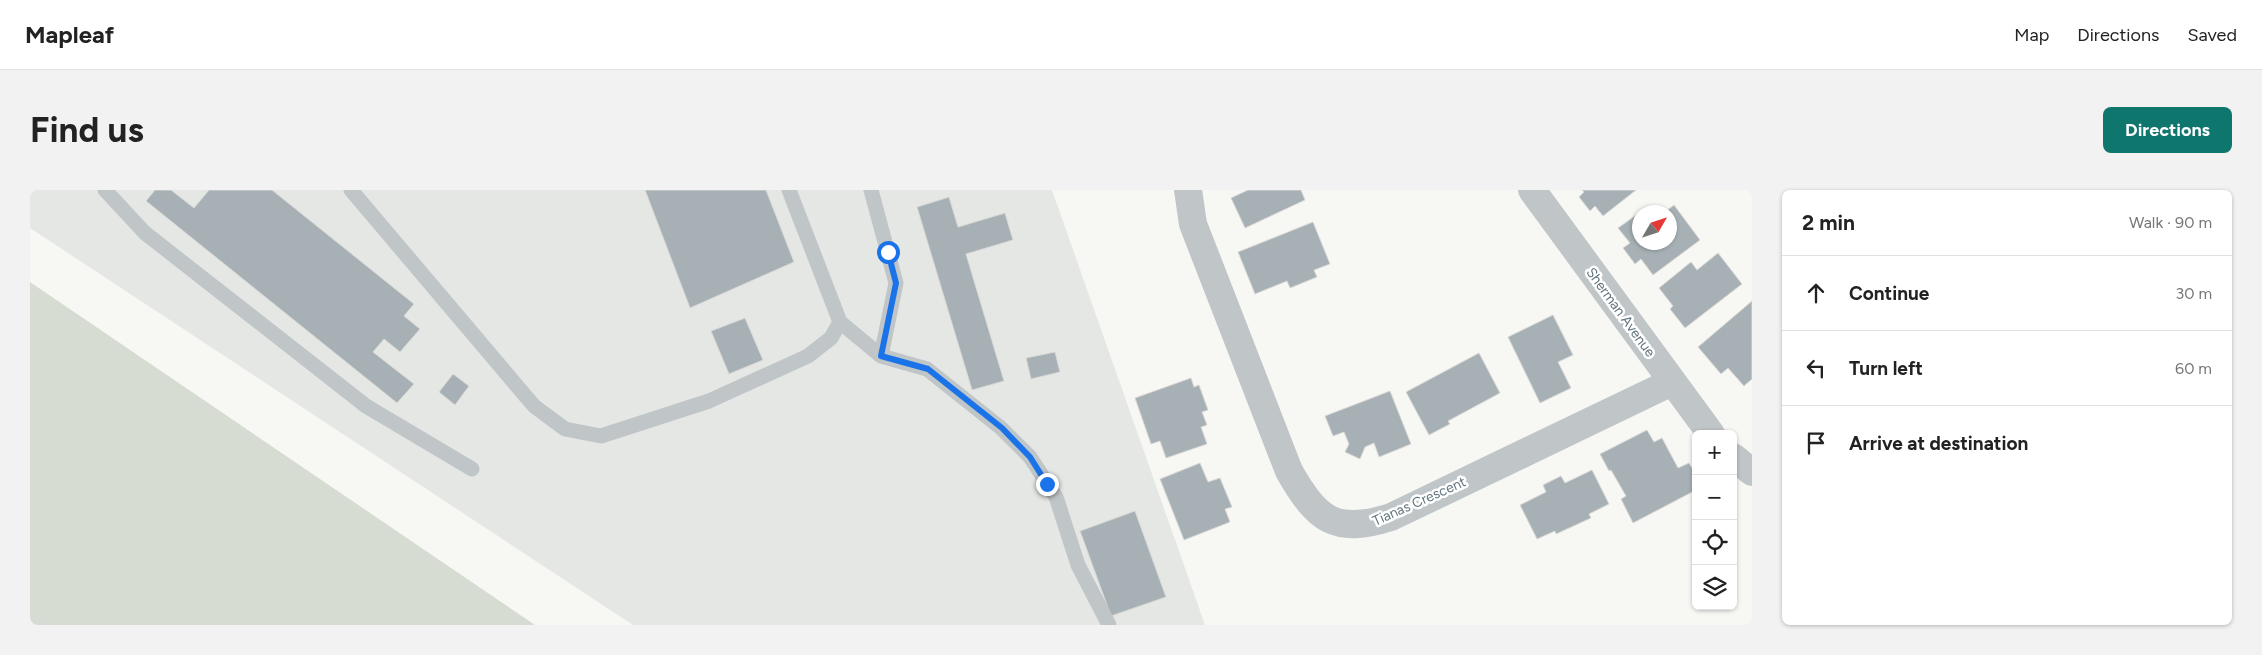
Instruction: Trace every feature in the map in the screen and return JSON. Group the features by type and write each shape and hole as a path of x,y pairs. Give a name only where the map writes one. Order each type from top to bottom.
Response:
{"street":[{"name":"Tianas Crescent","path":"1188,190 1193,224 1288,471 1303,496 1321,515 1342,524 1366,524 1391,517 1672,382"},
{"name":"Sherman Avenue","path":"1532,190 1708,430"},
{"path":"1737,460 1752,472"}],"lane":[{"path":"105,190 145,233 366,406 472,469"},
{"path":"351,190 534,406 565,429 601,436 709,401 808,356 831,338 840,322"},
{"path":"789,190 840,322 881,356 928,369 1002,428 1030,457 1056,497 1078,564 1109,625"},
{"path":"871,190 896,283 881,356"}],"shaded area":[{"path":"30,190 1052,190 1205,625 633,625 30,228"},
{"path":"30,282 535,625 30,625"}],"building":[{"path":"155,190 171,190 194,208 209,190 272,190 414,304 404,316 420,329 400,352 384,339 373,352 414,384 397,403 146,201"},
{"path":"645,190 766,190 794,262 690,308"},
{"path":"1248,190 1301,190 1305,200 1245,228 1231,198"},
{"path":"1582,190 1636,190 1603,216 1595,206 1590,211 1579,197 1584,192"},
{"path":"949,197 958,227 1005,213 1013,240 966,254 1004,381 972,390 917,207"},
{"path":"1677,209 1700,240 1653,275 1641,259 1635,264 1623,248 1630,243 1618,228 1632,218 1632,250 1677,250"},
{"path":"1313,222 1330,264 1314,270 1317,277 1290,288 1287,281 1255,294 1238,252"},
{"path":"1718,253 1742,284 1685,328 1670,309 1673,306 1659,288 1691,262 1697,270"},
{"path":"1752,301 1752,379 1744,386 1728,368 1721,374 1698,347"},
{"path":"1553,315 1573,355 1558,362 1571,388 1540,403 1508,337"},
{"path":"745,318 763,360 729,374 711,331"},
{"path":"1055,352 1060,372 1031,379 1026,358"},
{"path":"1479,353 1500,393 1448,421 1450,424 1429,435 1406,392"},
{"path":"453,374 469,386 455,405 439,392"},
{"path":"1191,378 1194,387 1199,385 1208,410 1202,412 1207,425 1201,427 1207,444 1166,458 1160,441 1151,444 1135,398"},
{"path":"1390,391 1411,444 1379,457 1374,443 1365,447 1360,459 1345,452 1349,444 1344,432 1333,436 1325,416"},
{"path":"1647,430 1654,442 1662,438 1678,468 1689,463 1692,468 1692,492 1633,523 1621,499 1626,496 1600,454"},
{"path":"1200,463 1208,482 1220,478 1232,507 1225,509 1230,522 1184,540 1160,479"},
{"path":"1592,470 1609,504 1589,514 1591,518 1556,534 1555,531 1537,539 1520,505 1546,492 1543,485 1561,476 1565,483"},
{"path":"1135,511 1166,597 1111,616 1080,531"}],"route":[{"path":"888,252 896,283 881,356 928,369 1002,428 1030,457 1047,484"}]}
